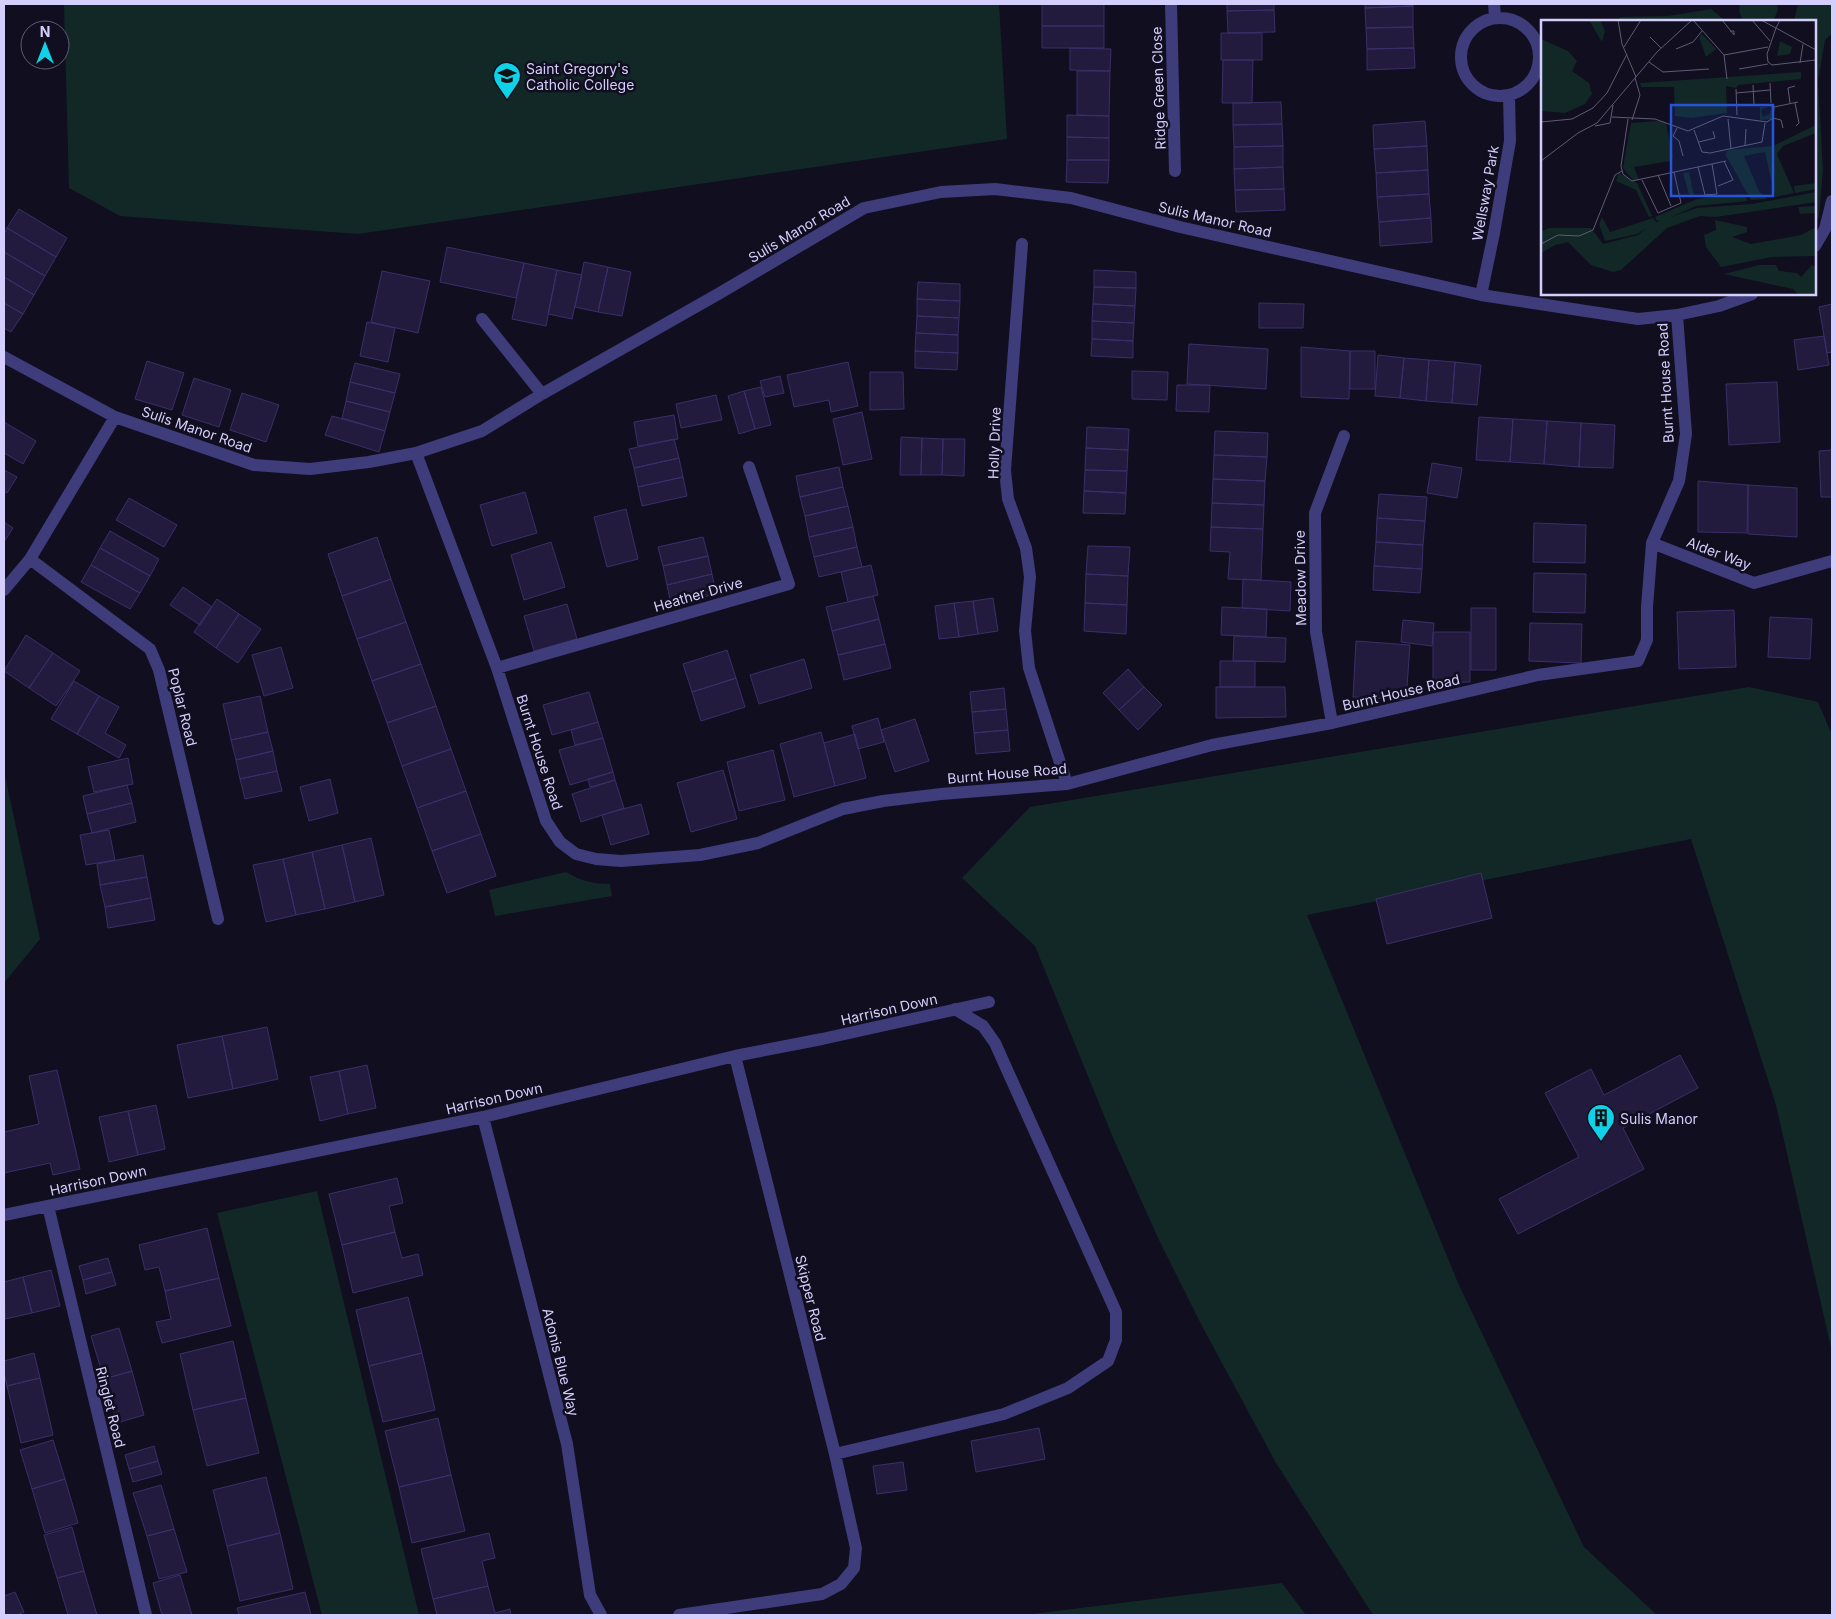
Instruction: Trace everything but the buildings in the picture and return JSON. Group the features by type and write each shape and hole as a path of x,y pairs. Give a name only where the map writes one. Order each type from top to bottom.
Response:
{"street":[{"name":"Ridge Green Close","path":"1171,4 1175,171"},
{"path":"1494,4 1495,17"},
{"path":"1495,17 1519,22 1529,30 1539,51 1539,62 1535,74 1529,83 1520,91 1509,95 1496,96 1484,93 1473,86 1465,76 1460,64 1460,51 1464,39 1472,28 1483,21 1495,17"},
{"name":"Wellsway Park","path":"1481,294 1510,141 1509,95"},
{"name":"Sulis Manor Road","path":"4,357 114,417 254,465 310,469 369,462 416,453 482,431 542,394 720,293 864,208 941,192 995,189 1071,198 1180,227 1481,294 1638,319 1677,315 1719,306 1749,295"},
{"path":"1816,245 1829,230 1832,201"},
{"name":"Holly Drive","path":"1022,244 1005,470 1008,499 1026,548 1030,577 1025,631 1029,668 1067,784"},
{"name":"Burnt House Road","path":"416,453 497,668 546,821 560,842 576,854 596,859 621,861 700,855 758,843 843,809 884,801 941,794 1067,784 1212,745 1332,723 1538,675 1638,661 1647,640 1647,607 1652,543 1679,481 1686,434 1677,315"},
{"path":"482,319 542,394"},
{"path":"4,590 30,558 114,417"},
{"name":"Meadow Drive","path":"1332,723 1316,632 1315,513 1344,436"},
{"name":"Heather Drive","path":"497,668 789,584 749,466"},
{"name":"Alder Way","path":"1652,543 1754,583 1832,561"},
{"name":"Poplar Road","path":"30,558 150,649 159,670 218,919"},
{"name":"Harrison Down","path":"4,1215 482,1117 735,1056 989,1002"},
{"path":"835,1454 1004,1414 1068,1388 1108,1362 1116,1340 1116,1312 995,1043 983,1026 955,1009"},
{"name":"Skipper Road","path":"679,1615 822,1594 841,1584 854,1568 856,1548 835,1454 735,1056"},
{"name":"Adonis Blue Way","path":"482,1117 567,1444 590,1595 601,1615"},
{"name":"Ringlet Road","path":"48,1206 146,1615"}],"green space":[{"name":"Saint Gregory's Catholic College","path":"64,4 999,4 1007,139 358,234 120,216 69,188 66,70 70,70 70,20 64,20"},
{"path":"1740,4 1777,4 1778,10 1773,20 1743,20 1739,11"},
{"path":"1798,4 1832,4 1832,33 1825,40 1818,81 1823,170 1819,216 1816,222 1816,20 1794,20"},
{"path":"1711,9 1725,20 1616,20 1621,17 1668,16"},
{"path":"1749,687 1818,702 1832,735 1832,1352 1776,1105 1691,839 1307,915 1458,1283 1584,1547 1657,1615 1373,1615 1276,1463 1203,1328 1159,1240 1114,1140 1035,946 962,878 1030,807"},
{"path":"4,771 40,939 4,983"},
{"path":"566,872 587,881 610,884 612,896 495,916 489,890"},
{"path":"317,1191 419,1615 322,1615 217,1213"},
{"path":"1282,1583 1306,1615 1024,1615"}],"place":[{"name":"Saint Gregory's Catholic College","path":"507,100"},
{"name":"Sulis Manor","path":"1601,1142"}]}
